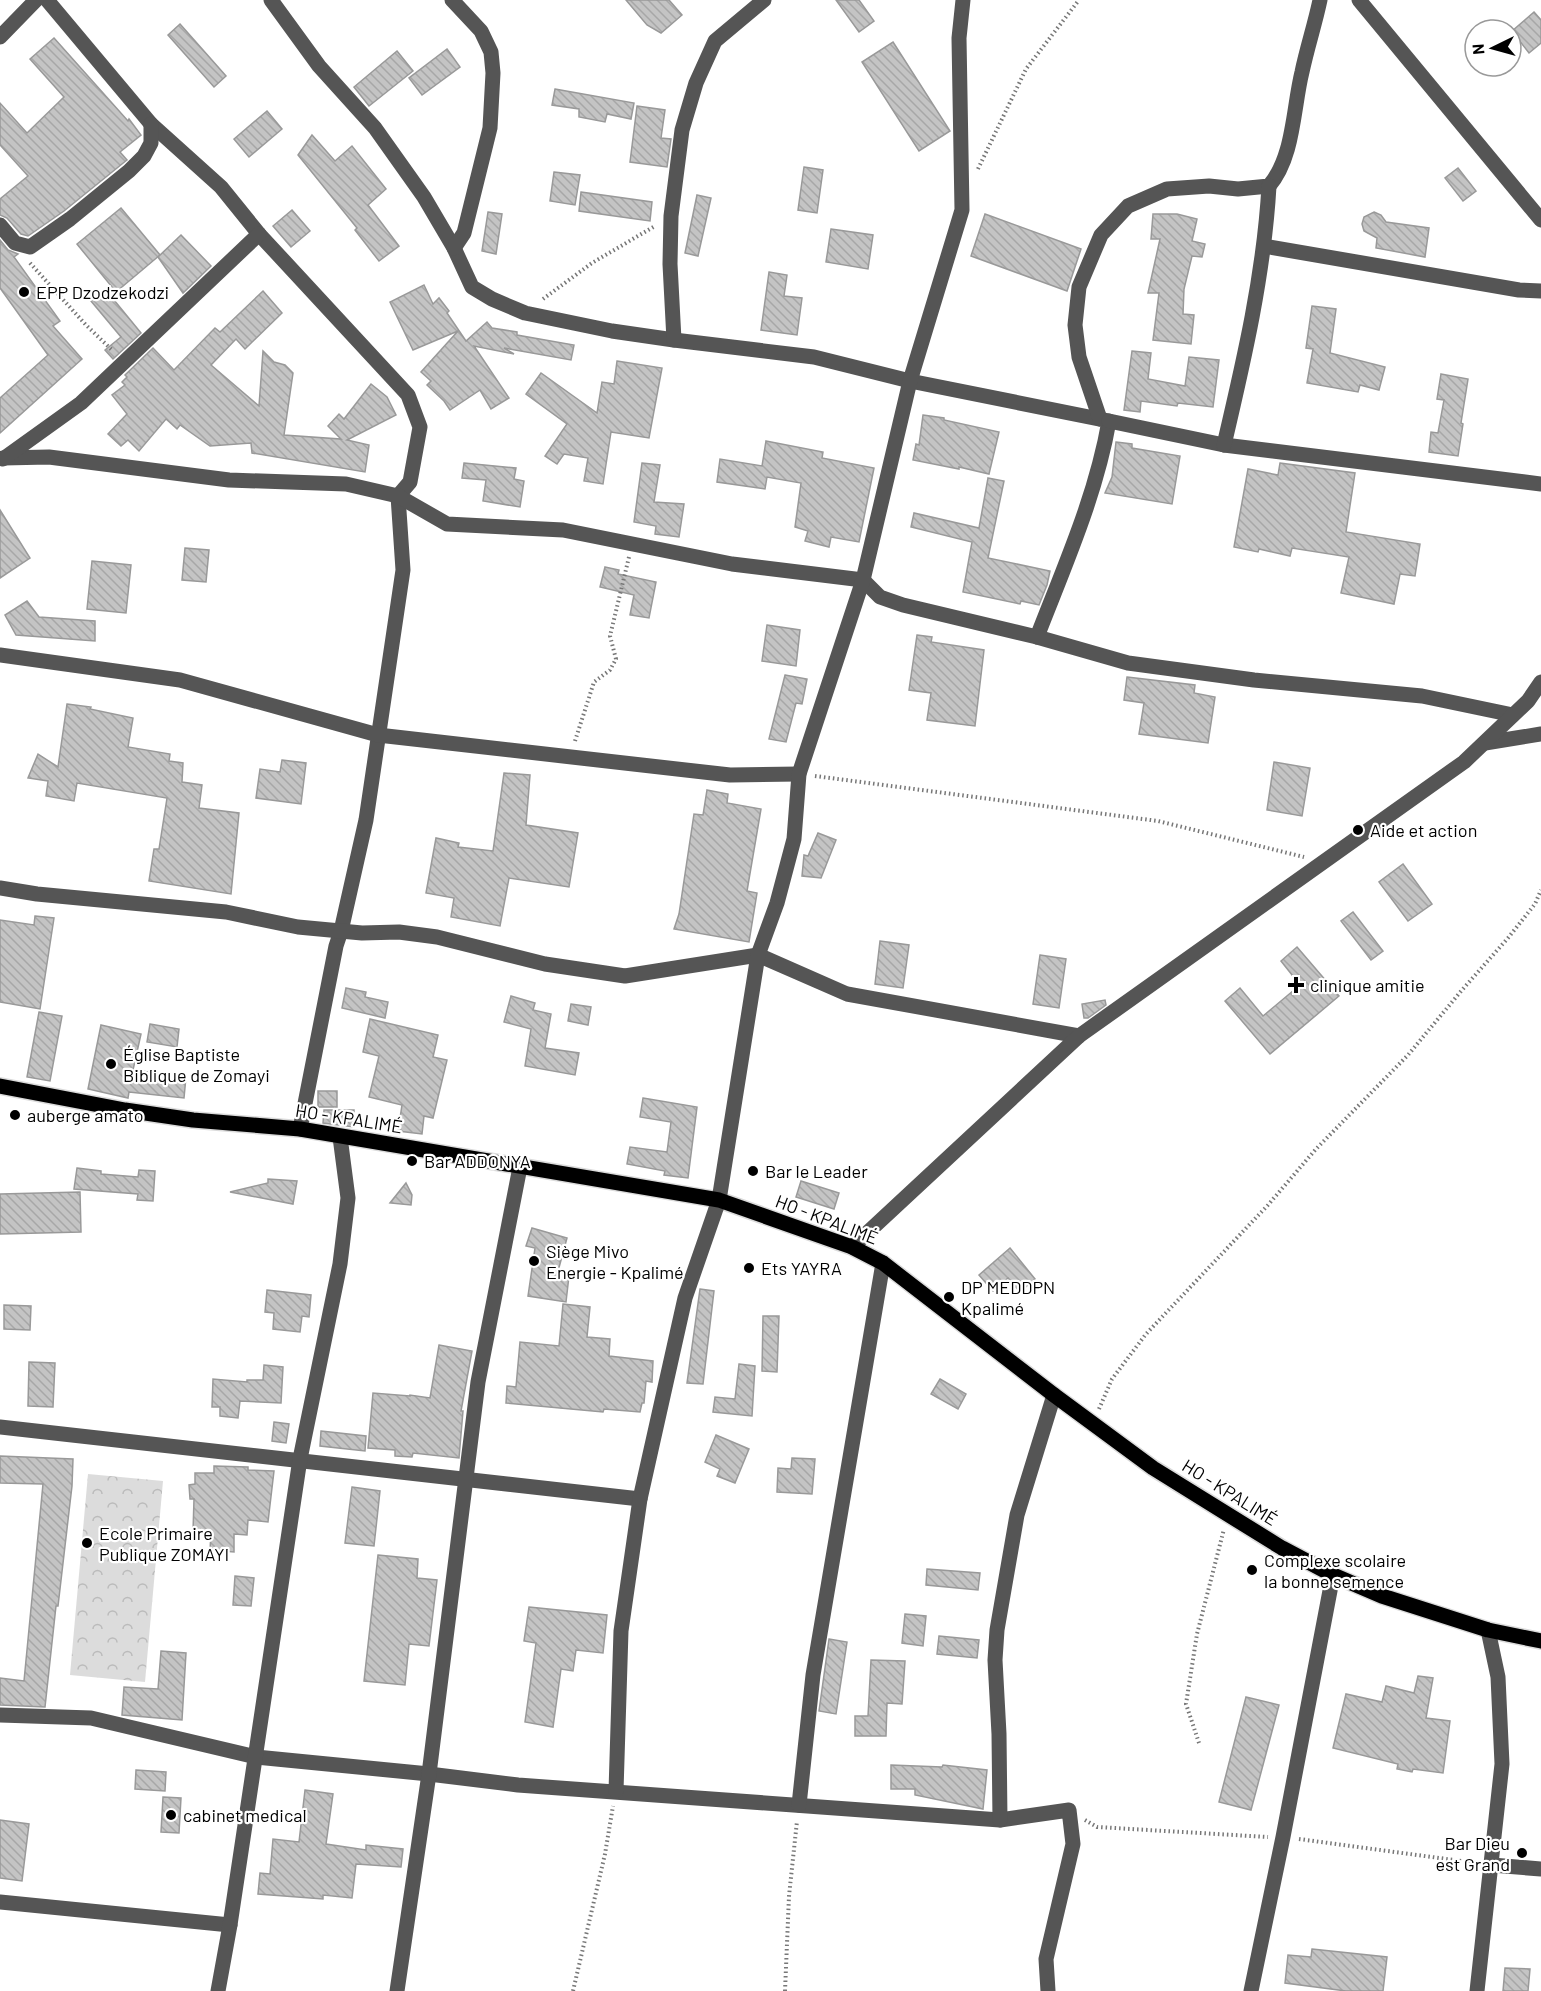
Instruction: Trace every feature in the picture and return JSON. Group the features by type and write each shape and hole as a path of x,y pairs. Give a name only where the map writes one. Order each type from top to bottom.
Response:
{"main road":[{"name":"HO - KPALIMÉ","path":"0,1086 124,1110 193,1120 300,1129 719,1200 852,1246 883,1263 1053,1395 1154,1468 1282,1548 1333,1575 1382,1596 1488,1630 1541,1641"}],"street":[{"path":"0,37 36,0"},
{"path":"47,0 151,124 220,187 259,234 408,394 420,427 410,482 398,496 403,570 366,820 336,946 300,1129"},
{"path":"271,0 319,66 375,128 424,197 454,248 472,287 492,299 525,313 612,331 813,357 909,381 1224,446 1541,484"},
{"path":"452,0 481,31 491,52 493,73 490,128 464,233 454,248"},
{"path":"674,340 670,264 671,216 682,130 696,83 715,41 764,0"},
{"path":"616,1791 621,1631 640,1499 685,1298 719,1200 758,955 777,903 794,839 799,774 863,580 909,381 962,210 959,38 963,0"},
{"path":"1224,446 1250,331 1264,246 1269,186 1278,176 1285,160 1301,73 1320,0"},
{"path":"1359,0 1541,220"},
{"path":"0,225 15,243 30,247 70,219 129,171 148,150 151,143 151,124"},
{"path":"1037,637 1101,465 1104,420 1079,357 1075,325 1079,287 1101,235 1128,206 1167,189 1209,186 1238,189 1269,186"},
{"path":"2,459 81,403 259,234"},
{"path":"1264,246 1519,290 1541,291"},
{"path":"2,459 49,457 229,480 346,484 398,496 447,524 563,530 732,564 863,580 880,597 903,605 1037,637 1128,663 1254,680 1422,696 1513,716"},
{"path":"0,655 180,680 378,735 730,775 799,774"},
{"path":"852,1246 1079,1036 1464,762 1528,701 1541,681"},
{"path":"1484,743 1541,734"},
{"path":"0,888 37,894 226,912 298,927 362,933 399,932 437,937 545,964 625,976 758,955 848,994 1079,1036"},
{"path":"218,1991 256,1757 300,1459 340,1264 348,1198 340,1137"},
{"path":"397,1991 429,1774 478,1382 520,1167"},
{"path":"799,1805 813,1676 883,1263"},
{"path":"1000,1820 995,1660 997,1630 1017,1515 1053,1395"},
{"path":"0,1427 640,1499"},
{"path":"1251,1991 1284,1838 1333,1575"},
{"path":"1477,1991 1502,1764 1498,1677 1488,1630"},
{"path":"0,1715 91,1718 256,1757 518,1785 1000,1820 1069,1810 1073,1832 1072,1844 1046,1959 1048,1991"},
{"path":"1492,1865 1541,1869"},
{"path":"0,1902 230,1924"}],"path":[{"path":"977,170 1026,69 1079,0"},
{"path":"525,313 592,263 671,216"},
{"path":"15,243 39,274 125,363"},
{"path":"570,756 594,682 610,670 615,659 610,636 632,543"},
{"path":"799,774 1158,821 1322,862"},
{"path":"1092,1424 1112,1379 1146,1334 1268,1205 1316,1149 1408,1055 1508,938 1535,904 1541,890"},
{"path":"1199,1743 1186,1704 1197,1634 1227,1514"},
{"path":"573,1991 605,1854 616,1791"},
{"path":"785,1991 789,1896 799,1805"}],"green space":[{"path":"88,1474 163,1481 145,1682 70,1675"}],"building":[{"path":"626,0 669,0 682,15 661,33 647,25"},
{"path":"836,0 859,0 874,21 859,32"},
{"path":"1534,12 1541,20 1541,43 1529,53 1523,45 1523,22"},
{"path":"180,24 226,76 214,87 168,35"},
{"path":"54,38 141,135 120,152 127,160 64,211 28,236 21,234 7,218 0,215 0,199 28,176 0,145 0,103 27,133 64,97 30,59"},
{"path":"893,42 950,131 919,151 862,62"},
{"path":"447,49 460,67 422,95 409,78"},
{"path":"397,51 413,71 369,106 354,87"},
{"path":"555,89 634,103 631,119 607,114 605,122 579,117 579,109 552,105"},
{"path":"637,106 665,110 661,138 671,139 667,167 630,162"},
{"path":"267,111 282,129 249,157 234,139"},
{"path":"312,135 335,161 352,146 386,189 368,205 399,246 379,261 355,230 357,228 298,155"},
{"path":"804,167 823,170 817,213 798,210"},
{"path":"1458,168 1476,191 1463,201 1445,178"},
{"path":"554,172 580,175 575,205 550,201"},
{"path":"581,192 652,202 650,221 579,211"},
{"path":"697,195 711,198 698,256 685,253"},
{"path":"121,208 160,255 116,292 77,244"},
{"path":"292,210 310,231 291,247 273,226"},
{"path":"488,212 502,214 496,254 482,251"},
{"path":"1374,212 1381,215 1386,222 1429,228 1425,257 1376,248 1377,238 1364,231 1362,224 1364,217"},
{"path":"985,214 1081,249 1067,291 971,256"},
{"path":"1153,214 1177,214 1197,219 1192,241 1205,244 1202,257 1192,256 1184,289 1183,314 1194,315 1191,344 1153,340 1159,293 1148,293 1160,239 1151,239"},
{"path":"831,229 873,235 868,269 826,262"},
{"path":"181,235 211,266 183,293 158,257"},
{"path":"0,240 8,250 18,254 14,257 60,321 53,326 82,359 0,433 0,398 48,355 0,288"},
{"path":"769,272 787,275 784,296 802,298 797,335 761,330"},
{"path":"424,285 433,304 439,298 449,311 447,313 466,341 487,322 492,328 517,332 517,335 574,345 571,360 504,348 514,354 474,346 509,398 491,409 480,390 450,410 427,385 431,381 421,372 458,331 413,350 390,302"},
{"path":"105,289 141,333 113,359 105,350 121,337 91,301"},
{"path":"263,291 282,313 245,349 236,339 211,365 259,406 263,351 274,362 285,365 293,373 284,435 341,439 328,426 339,414 344,419 371,384 387,397 396,415 347,440 369,445 365,472 252,453 251,443 210,446 180,425 177,429 166,419 139,451 128,440 121,446 108,434 127,414 112,395 125,385 122,382 127,377 125,375 153,348 174,370 215,328 220,332"},
{"path":"1312,306 1336,309 1330,353 1385,367 1379,390 1360,385 1358,392 1307,383 1313,349 1306,348"},
{"path":"1132,351 1151,353 1148,379 1185,386 1189,357 1219,360 1213,407 1178,403 1177,406 1141,401 1140,412 1124,410"},
{"path":"617,361 662,368 649,438 611,432 603,484 584,481 588,458 564,454 557,464 545,456 567,424 526,394 541,373 597,413 602,382 614,384"},
{"path":"1441,374 1468,379 1458,456 1429,452 1431,432 1438,433 1444,400 1437,399"},
{"path":"923,415 999,432 989,474 913,460 916,444 919,445"},
{"path":"766,441 823,452 822,458 874,468 859,542 831,537 829,547 805,541 808,531 795,527 801,483 767,477 765,489 717,482 720,459 762,466"},
{"path":"1116,442 1132,444 1132,448 1180,456 1172,504 1105,493 1112,477"},
{"path":"464,463 516,468 514,479 524,481 520,507 483,501 486,480 462,478"},
{"path":"642,463 660,465 654,502 684,504 679,537 655,534 656,526 634,522"},
{"path":"1280,463 1355,473 1346,532 1420,544 1415,576 1400,574 1394,604 1341,593 1349,557 1292,548 1290,556 1259,549 1258,552 1234,547 1248,469 1278,475"},
{"path":"988,478 1004,481 988,558 1050,571 1039,605 1021,601 1020,604 963,592 972,542 911,527 914,513 979,528"},
{"path":"0,510 30,558 0,578"},
{"path":"185,548 209,550 206,582 182,580"},
{"path":"92,561 131,565 126,613 87,609"},
{"path":"605,567 619,570 618,574 656,582 649,618 630,615 634,595 600,587"},
{"path":"27,601 39,617 95,621 95,641 16,635 5,615"},
{"path":"767,625 800,630 796,666 762,661"},
{"path":"917,635 932,637 931,642 984,650 975,726 927,720 931,693 909,690"},
{"path":"785,675 807,679 802,704 796,703 786,742 769,739"},
{"path":"1127,677 1195,685 1194,693 1215,697 1208,743 1139,734 1144,703 1124,700"},
{"path":"67,704 91,707 90,709 133,718 128,747 170,754 169,761 183,763 182,782 202,785 199,808 239,813 231,894 149,881 154,849 159,849 167,798 77,783 74,801 46,796 48,781 28,778 38,754 58,767"},
{"path":"282,760 306,763 301,804 256,798 260,769 280,772"},
{"path":"1274,762 1310,768 1302,816 1267,810"},
{"path":"504,773 530,775 526,825 578,833 569,887 509,878 500,926 451,917 454,898 426,893 436,838 459,843 458,847 493,851"},
{"path":"707,790 728,794 727,803 761,809 747,891 757,893 749,942 674,929 679,914 694,814 703,815"},
{"path":"818,833 836,840 821,878 802,876 804,855 808,856"},
{"path":"1403,864 1432,904 1408,921 1379,882"},
{"path":"1353,912 1383,951 1371,960 1341,921"},
{"path":"35,916 54,918 40,1009 0,1002 0,920 34,925"},
{"path":"880,941 909,945 903,988 875,984"},
{"path":"1297,947 1339,996 1270,1054 1225,1001 1240,988 1263,1016 1300,985 1281,961"},
{"path":"1040,955 1066,959 1059,1008 1033,1004"},
{"path":"346,988 366,992 365,997 388,1002 385,1018 342,1008"},
{"path":"511,996 535,1003 533,1010 551,1014 545,1048 579,1053 575,1075 525,1066 531,1029 504,1022"},
{"path":"1105,1000 1106,1005 1088,1018 1084,1018 1082,1004"},
{"path":"571,1004 591,1007 588,1025 568,1021"},
{"path":"39,1012 62,1016 50,1081 27,1077"},
{"path":"370,1019 438,1035 433,1057 447,1060 433,1118 424,1116 422,1134 398,1131 402,1105 369,1097 379,1056 363,1052"},
{"path":"150,1024 179,1029 177,1047 147,1042"},
{"path":"101,1025 141,1034 133,1070 186,1077 184,1098 129,1092 128,1098 88,1089"},
{"path":"318,1091 337,1091 337,1107 318,1107"},
{"path":"643,1098 697,1107 688,1178 664,1175 665,1171 627,1164 630,1147 667,1152 671,1122 640,1117"},
{"path":"324,1110 354,1110 354,1127 323,1123"},
{"path":"77,1168 101,1171 101,1174 138,1177 139,1170 155,1171 153,1201 137,1200 138,1194 74,1189"},
{"path":"268,1179 297,1181 293,1204 230,1192 268,1183"},
{"path":"801,1181 839,1193 834,1209 796,1197"},
{"path":"406,1183 412,1195 411,1205 390,1203"},
{"path":"80,1192 81,1232 0,1234 0,1194"},
{"path":"532,1228 567,1238 557,1275 569,1276 566,1302 528,1296 535,1248 526,1246"},
{"path":"1010,1248 1035,1279 1020,1292 1008,1278 993,1291 979,1275"},
{"path":"700,1289 714,1291 703,1384 687,1383"},
{"path":"267,1290 311,1295 309,1317 302,1316 300,1332 273,1329 274,1313 265,1312"},
{"path":"563,1304 590,1307 587,1337 610,1339 609,1356 653,1361 652,1382 646,1381 644,1403 642,1403 640,1412 604,1409 603,1412 506,1403 507,1386 516,1387 520,1342 559,1346"},
{"path":"4,1305 31,1306 30,1330 4,1329"},
{"path":"763,1316 779,1316 777,1372 762,1371"},
{"path":"439,1345 472,1351 461,1411 463,1411 459,1458 413,1453 412,1457 395,1456 395,1450 368,1448 373,1393 430,1398"},
{"path":"29,1362 55,1363 53,1407 28,1406"},
{"path":"739,1364 755,1366 752,1416 713,1412 715,1397 735,1399"},
{"path":"264,1365 283,1367 281,1403 240,1401 238,1418 220,1416 220,1407 212,1407 213,1379 247,1382 247,1380 263,1380"},
{"path":"940,1379 966,1394 958,1409 931,1394"},
{"path":"274,1422 289,1424 286,1443 272,1441"},
{"path":"321,1431 366,1436 365,1451 320,1446"},
{"path":"716,1435 749,1449 735,1483 717,1476 720,1469 705,1462"},
{"path":"0,1456 73,1459 72,1486 45,1707 0,1705 0,1678 24,1681 43,1484 0,1483"},
{"path":"792,1458 815,1459 812,1494 777,1492 778,1468 791,1469"},
{"path":"214,1466 248,1467 248,1470 274,1471 268,1522 248,1520 247,1535 234,1534 234,1552 210,1550 211,1533 193,1532 194,1499 190,1499 189,1485 195,1484 195,1473 214,1473"},
{"path":"352,1487 380,1491 374,1546 345,1543"},
{"path":"378,1555 418,1559 417,1578 437,1580 429,1646 409,1644 405,1685 364,1681"},
{"path":"927,1569 980,1573 978,1590 926,1585"},
{"path":"235,1576 254,1578 251,1606 233,1605"},
{"path":"529,1607 607,1615 603,1653 576,1650 573,1671 561,1669 553,1727 525,1722 536,1643 524,1641"},
{"path":"905,1614 926,1616 923,1646 902,1643"},
{"path":"939,1636 979,1640 977,1658 937,1654"},
{"path":"829,1639 847,1642 836,1714 819,1711"},
{"path":"161,1651 186,1653 182,1720 122,1715 124,1687 158,1689"},
{"path":"871,1660 905,1661 902,1704 887,1703 886,1736 855,1736 855,1716 868,1716"},
{"path":"1418,1676 1433,1678 1426,1718 1450,1721 1443,1773 1397,1769 1398,1764 1333,1748 1346,1694 1382,1702 1386,1686 1414,1693"},
{"path":"1246,1697 1279,1705 1251,1810 1219,1802"},
{"path":"891,1765 942,1767 943,1765 987,1770 983,1809 915,1795 915,1789 891,1789"},
{"path":"136,1770 166,1772 165,1791 135,1789"},
{"path":"305,1790 333,1794 326,1844 366,1850 366,1845 403,1849 401,1867 356,1864 352,1898 323,1895 323,1899 258,1894 260,1873 270,1874 273,1839 299,1842"},
{"name":"cabinet medical","path":"163,1797 181,1798 179,1833 161,1832"},
{"path":"0,1820 29,1824 22,1881 0,1878"},
{"path":"1312,1949 1387,1957 1383,1991 1346,1991 1285,1983 1288,1955 1311,1957"},
{"path":"1505,1968 1530,1969 1528,1991 1503,1991"}],"place":[{"name":"EPP Dzodzekodzi","path":"24,292"},
{"name":"Aide et action","path":"1358,830"},
{"name":"clinique amitie","path":"1296,985"},
{"name":"Église Baptiste Biblique de Zomayi","path":"111,1064"},
{"name":"auberge amato","path":"15,1115"},
{"name":"Bar ADDONYA","path":"412,1161"},
{"name":"Bar le Leader","path":"753,1171"},
{"name":"Siège Mivo Energie - Kpalimé","path":"534,1261"},
{"name":"Ets YAYRA","path":"749,1268"},
{"name":"DP MEDDPN Kpalimé","path":"949,1297"},
{"name":"Ecole Primaire Publique ZOMAYI","path":"87,1543"},
{"name":"Complexe scolaire la bonne semence","path":"1252,1570"},
{"name":"cabinet medical","path":"171,1815"},
{"name":"Bar Dieu est Grand","path":"1522,1853"}]}
